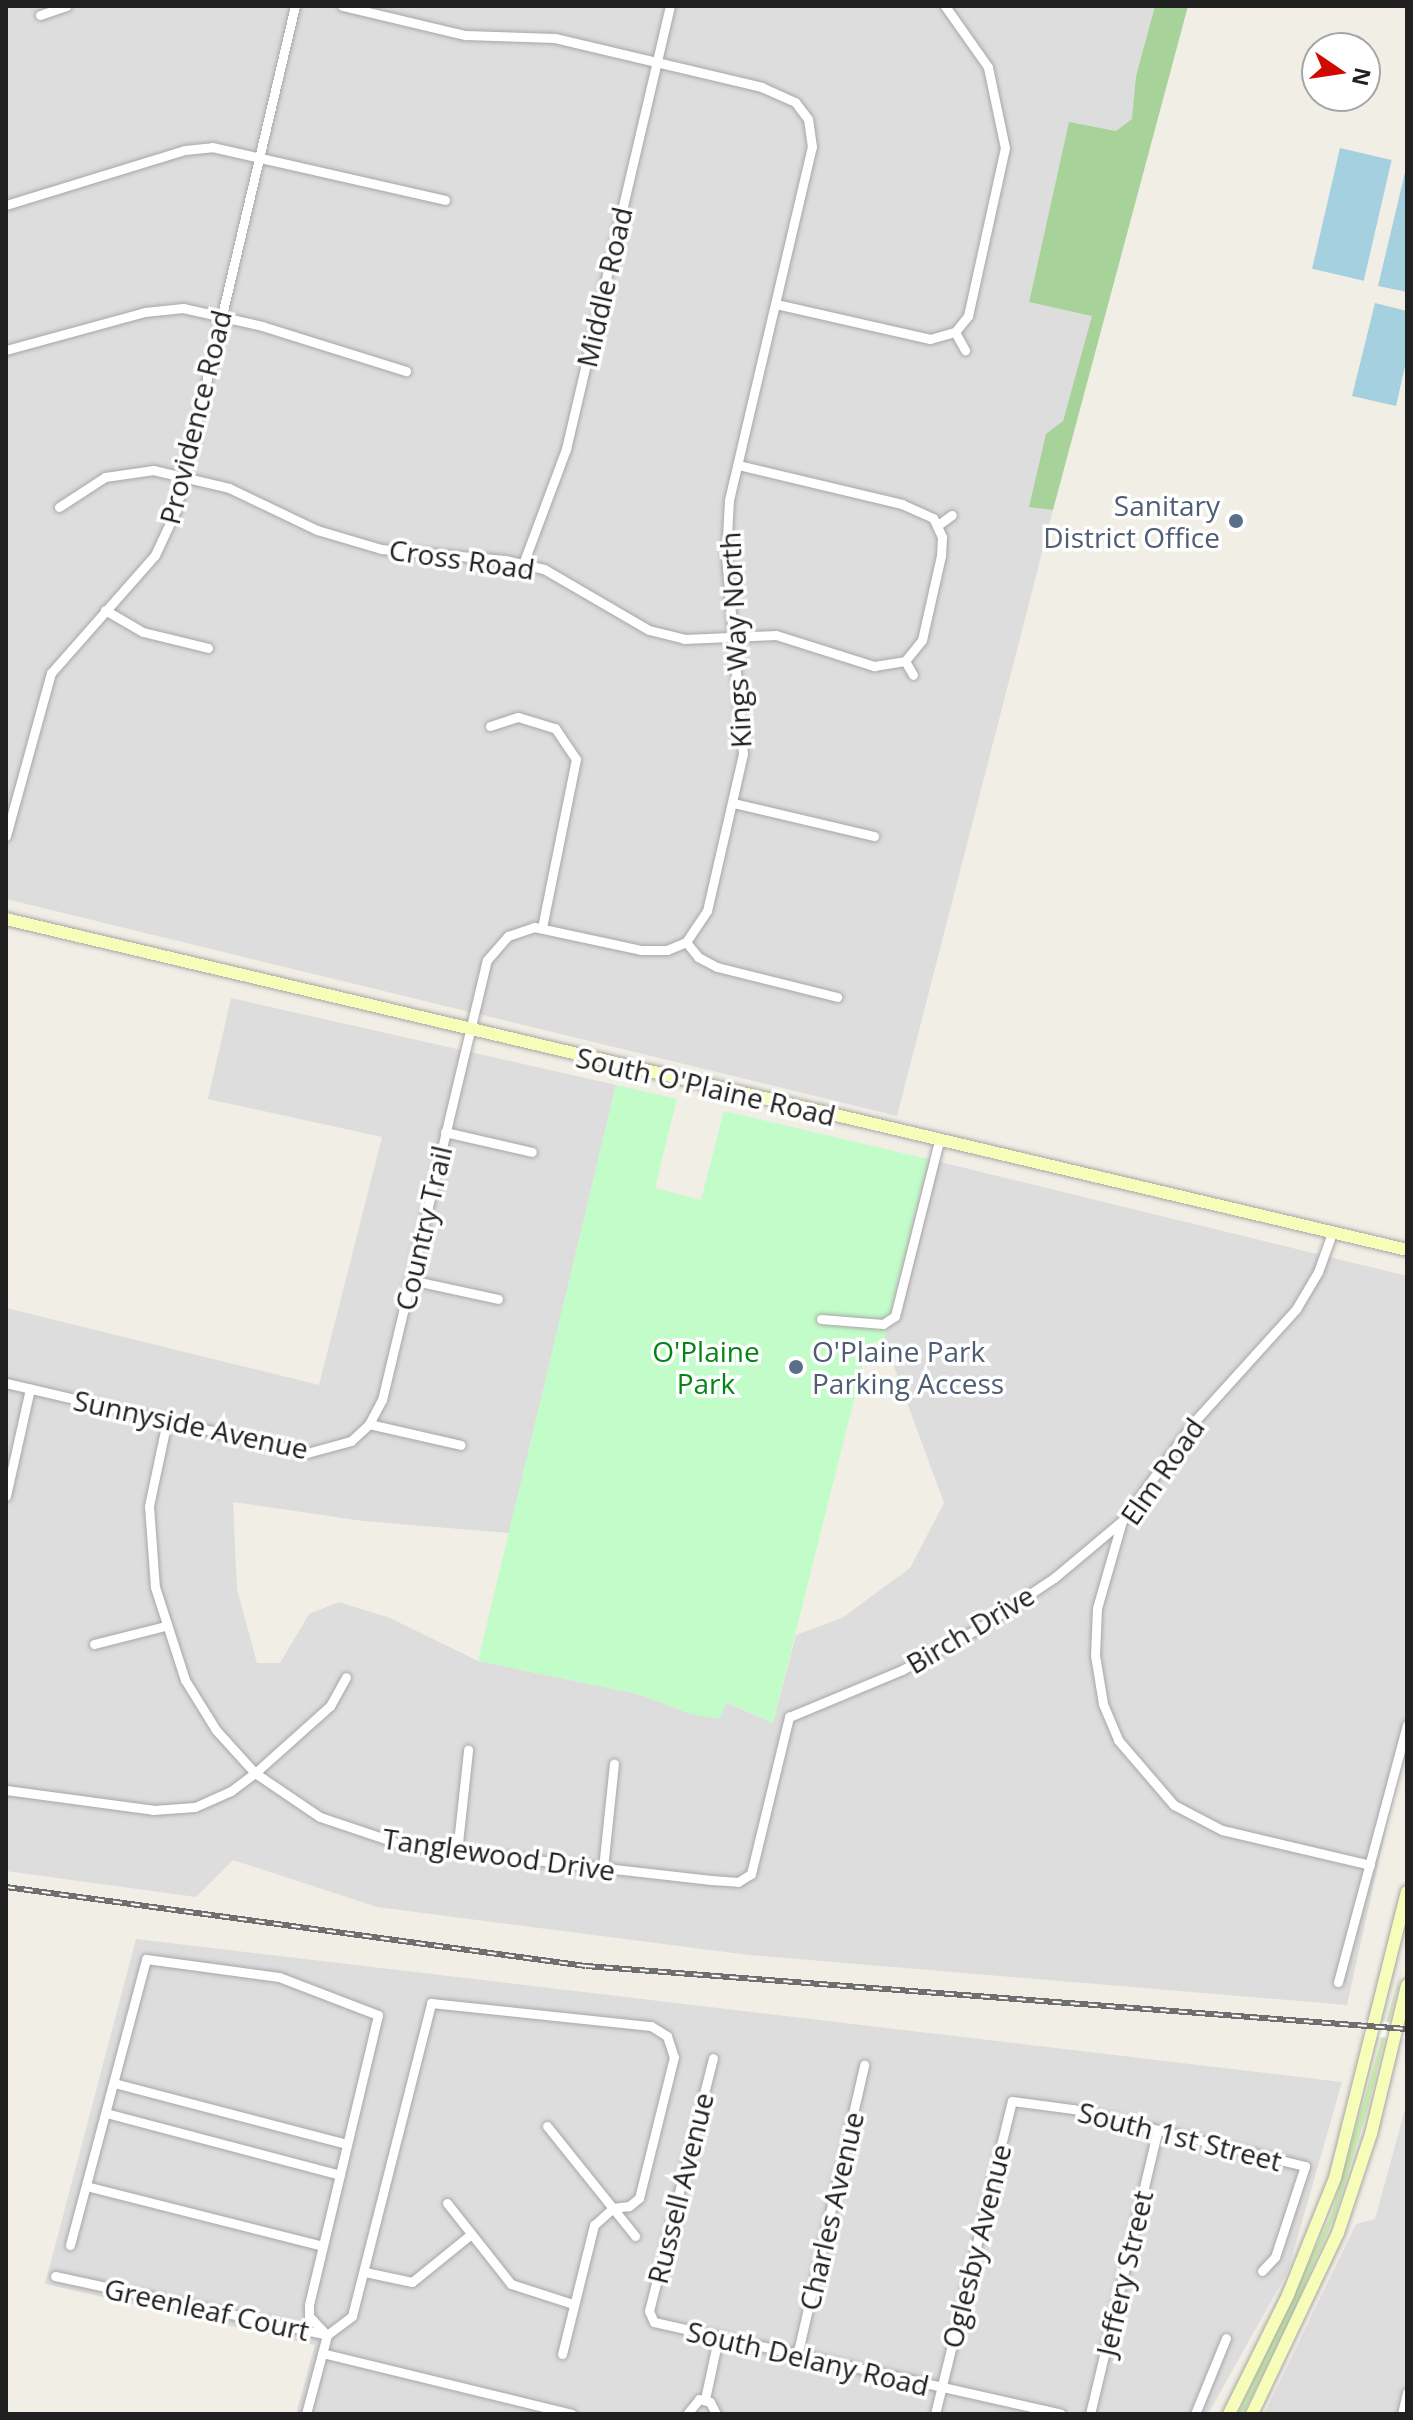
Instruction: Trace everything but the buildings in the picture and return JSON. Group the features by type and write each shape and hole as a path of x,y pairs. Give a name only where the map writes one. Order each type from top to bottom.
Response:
{"main road":[{"name":"South O'Plaine Road","path":"6,919 1407,1250"},
{"path":"1229,2414 1288,2295 1335,2178 1407,1892"},
{"path":"1252,2414 1338,2233 1371,2134 1407,1985"}],"street":[{"path":"40,15 66,6"},
{"name":"Providence Road","path":"6,836 10,801 47,681 155,555 167,533 184,476 295,6"},
{"name":"Kings Way North","path":"342,6 465,35 555,38 781,92 808,119 812,147 738,465 726,539 744,722 733,803 707,911 686,942"},
{"name":"Middle Road","path":"523,564 566,449 670,6"},
{"path":"776,304 930,339 955,332 971,310 1005,148 1001,106 988,67 945,6"},
{"path":"6,205 185,150 212,147 445,200"},
{"path":"6,350 165,309 220,316 406,371"},
{"path":"955,332 965,350"},
{"path":"738,465 922,510 938,525 941,556 922,640 905,661 913,675"},
{"name":"Cross Road","path":"59,507 89,484 121,472 184,476 229,488 317,530 368,546 523,564 571,581 649,630 695,640 798,639 874,666 905,661"},
{"path":"938,525 952,515"},
{"path":"105,610 131,628 208,648"},
{"path":"490,726 518,717 555,728 576,759 542,927"},
{"path":"733,803 874,836"},
{"path":"469,1030 487,960 508,936 542,927 641,950 667,950 686,942 698,957 717,967 837,997"},
{"name":"Country Trail","path":"369,1424 382,1400 469,1030"},
{"path":"445,1132 532,1152"},
{"path":"821,1319 883,1324 895,1316 939,1141"},
{"name":"Elm Road","path":"1332,1233 1296,1309 1194,1422 1122,1521 1097,1608 1095,1655 1106,1711 1132,1761 1162,1795 1199,1821 1370,1865"},
{"path":"411,1280 498,1299"},
{"name":"Sunnyside Avenue","path":"6,1383 307,1453 337,1448 369,1424"},
{"path":"6,1496 30,1389"},
{"name":"Tanglewood Drive","path":"167,1421 148,1528 165,1626 199,1705 255,1773 296,1804 352,1831 403,1845 711,1880"},
{"path":"369,1424 461,1445"},
{"name":"Birch Drive","path":"711,1880 738,1882 751,1874 789,1717 902,1670 979,1628 1054,1578 1122,1521"},
{"path":"94,1644 165,1626"},
{"path":"6,1790 167,1811 218,1798 255,1773 330,1706 346,1677"},
{"path":"1338,1982 1407,1725"},
{"path":"457,1852 468,1750"},
{"path":"603,1868 614,1764"},
{"path":"70,2245 146,1959 279,1977 378,2015 309,2316 327,2335 352,2316 431,2003 651,2026 667,2036 674,2057 639,2198 629,2206 613,2208 594,2225 562,2354"},
{"name":"Russell Avenue","path":"651,2318 713,2058"},
{"name":"Charles Avenue","path":"797,2356 864,2065"},
{"path":"114,2083 347,2144"},
{"name":"South 1st Street","path":"1006,2124 1012,2101 1026,2101 1305,2166 1275,2257 1262,2271"},
{"path":"106,2113 340,2175"},
{"name":"Oglesby Avenue","path":"935,2414 1006,2124"},
{"path":"547,2126 635,2236"},
{"name":"Jeffery Street","path":"1090,2414 1157,2133"},
{"path":"86,2186 323,2246"},
{"path":"447,2203 511,2284 573,2304"},
{"path":"365,2272 412,2282 470,2235"},
{"name":"Greenleaf Court","path":"55,2276 327,2335 306,2414"},
{"name":"South Delany Road","path":"651,2318 718,2339 1061,2414"},
{"path":"1195,2414 1226,2338"},
{"path":"716,2414 705,2399 718,2339"},
{"path":"322,2353 572,2414"},
{"path":"1402,2414 1407,2393"},
{"path":"687,2414 694,2401 705,2399"}],"shaded area":[{"path":"6,6 1155,6 1136,76 1133,119 1116,131 1069,123 1029,301 1093,315 1063,421 1029,506 1053,510 897,1116 6,899"},
{"path":"231,998 616,1085 509,1533 363,1521 233,1502 237,1589 257,1663 280,1663 309,1614 339,1602 390,1618 478,1661 638,1694 691,1714 725,1702 773,1723 796,1635 842,1618 910,1568 944,1503 884,1340 928,1159 1407,1276 1407,1734 1347,2005 749,1955 377,1907 233,1860 196,1897 6,1871 6,1308 319,1385 382,1137 208,1099"},
{"path":"136,1939 1342,2082 1288,2271 1208,2414 296,2414 315,2345 45,2284"},
{"path":"1407,2102 1407,2414 1264,2414 1356,2224 1375,2219"}],"green space":[{"path":"1155,6 1188,6 1053,510 1029,507 1046,434 1063,421 1092,316 1029,302 1069,122 1116,131 1132,119 1136,76"},
{"name":"O'Plaine Park","path":"616,1085 677,1099 655,1188 701,1200 724,1111 928,1159 884,1340 868,1344 773,1723 726,1702 720,1719 691,1714 638,1694 478,1661"},
{"path":"1403,1964 1368,2107 1336,2213 1291,2317 1243,2414 1238,2414 1331,2215"}],"water":[{"path":"1340,148 1392,160 1364,281 1312,269"},
{"path":"1407,164 1407,292 1378,286"},
{"path":"1375,303 1407,311 1407,357 1396,406 1352,396"}],"pier":[{"path":"1364,2020 1407,2023 1406,2039 1363,2036"}],"railway":[{"path":"6,1887 586,1966 1407,2029"}],"place":[{"name":"Sanitary District Office","path":"1236,521"},
{"name":"O'Plaine Park Parking Access","path":"796,1367"}]}
